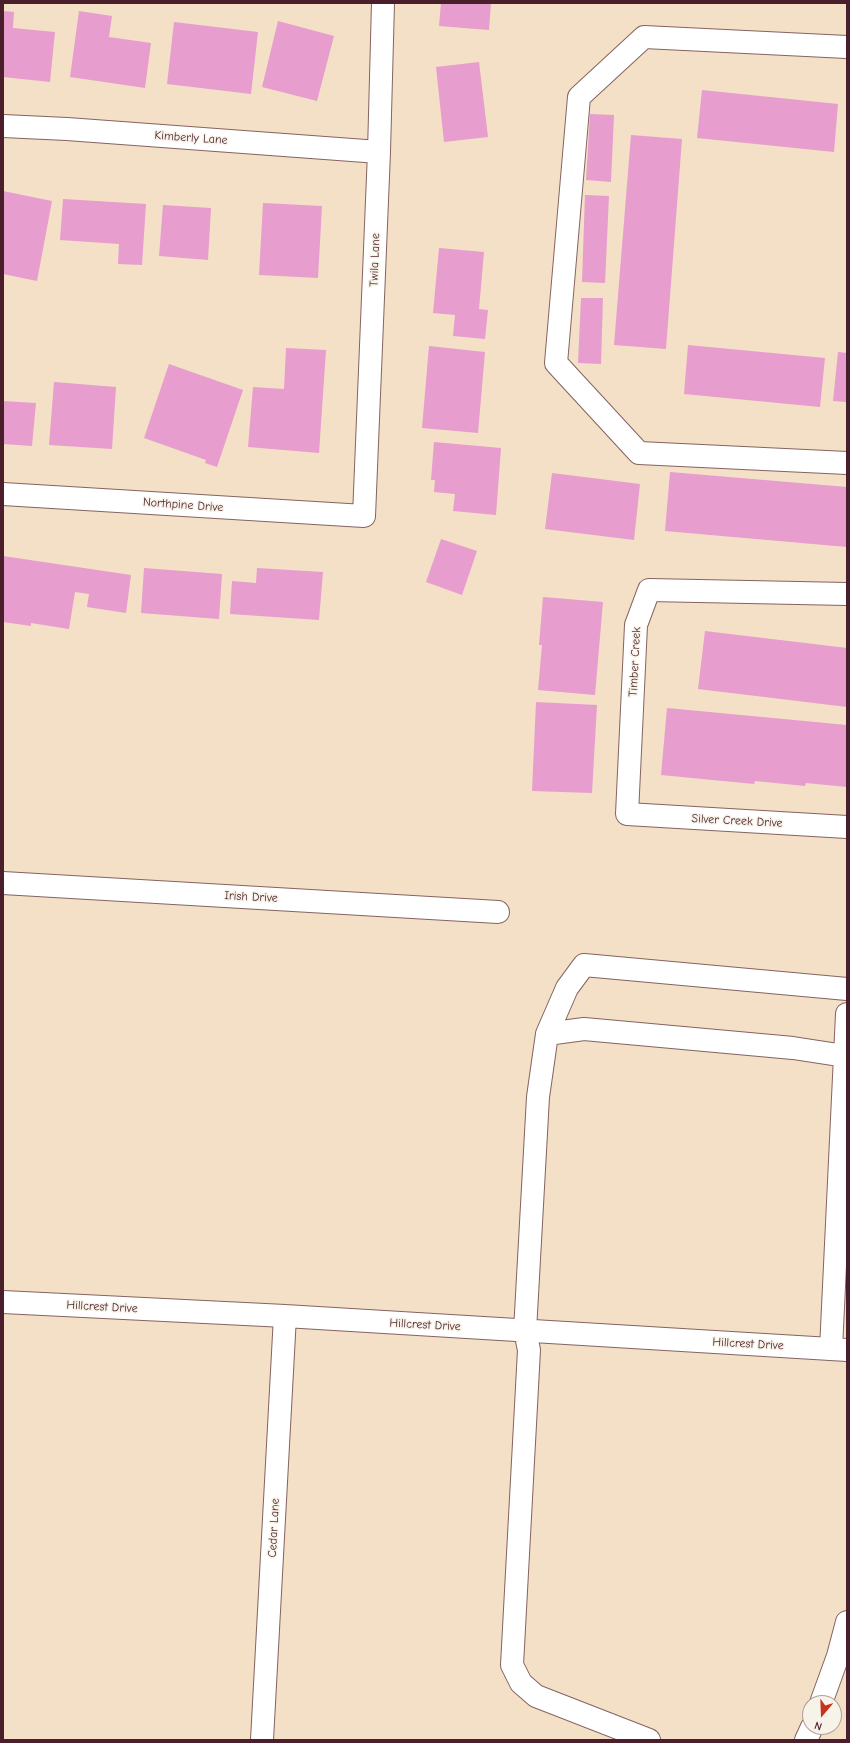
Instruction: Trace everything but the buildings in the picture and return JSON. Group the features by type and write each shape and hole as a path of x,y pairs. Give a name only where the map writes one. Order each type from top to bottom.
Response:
{"street":[{"name":"Twila Lane","path":"364,516 379,152 383,3"},
{"path":"847,48 644,37 579,97 556,363 640,453 847,463"},
{"name":"Kimberly Lane","path":"3,126 67,129 379,152"},
{"name":"Northpine Drive","path":"3,494 364,516"},
{"name":"Timber Creek","path":"627,814 636,624 650,590 847,594"},
{"name":"Silver Creek Drive","path":"627,814 847,827"},
{"name":"Irish Drive","path":"3,883 498,912"},
{"path":"649,1740 536,1696 521,1683 512,1665 530,1350 525,1331 538,1098 547,1034 567,988 584,965 847,989"},
{"path":"839,1350 847,1014"},
{"path":"547,1034 584,1029 793,1048 845,1056"},
{"name":"Hillcrest Drive","path":"3,1302 285,1316 839,1350"},
{"name":"Cedar Lane","path":"262,1740 285,1316"},
{"path":"824,1695 838,1656 847,1622"}]}
